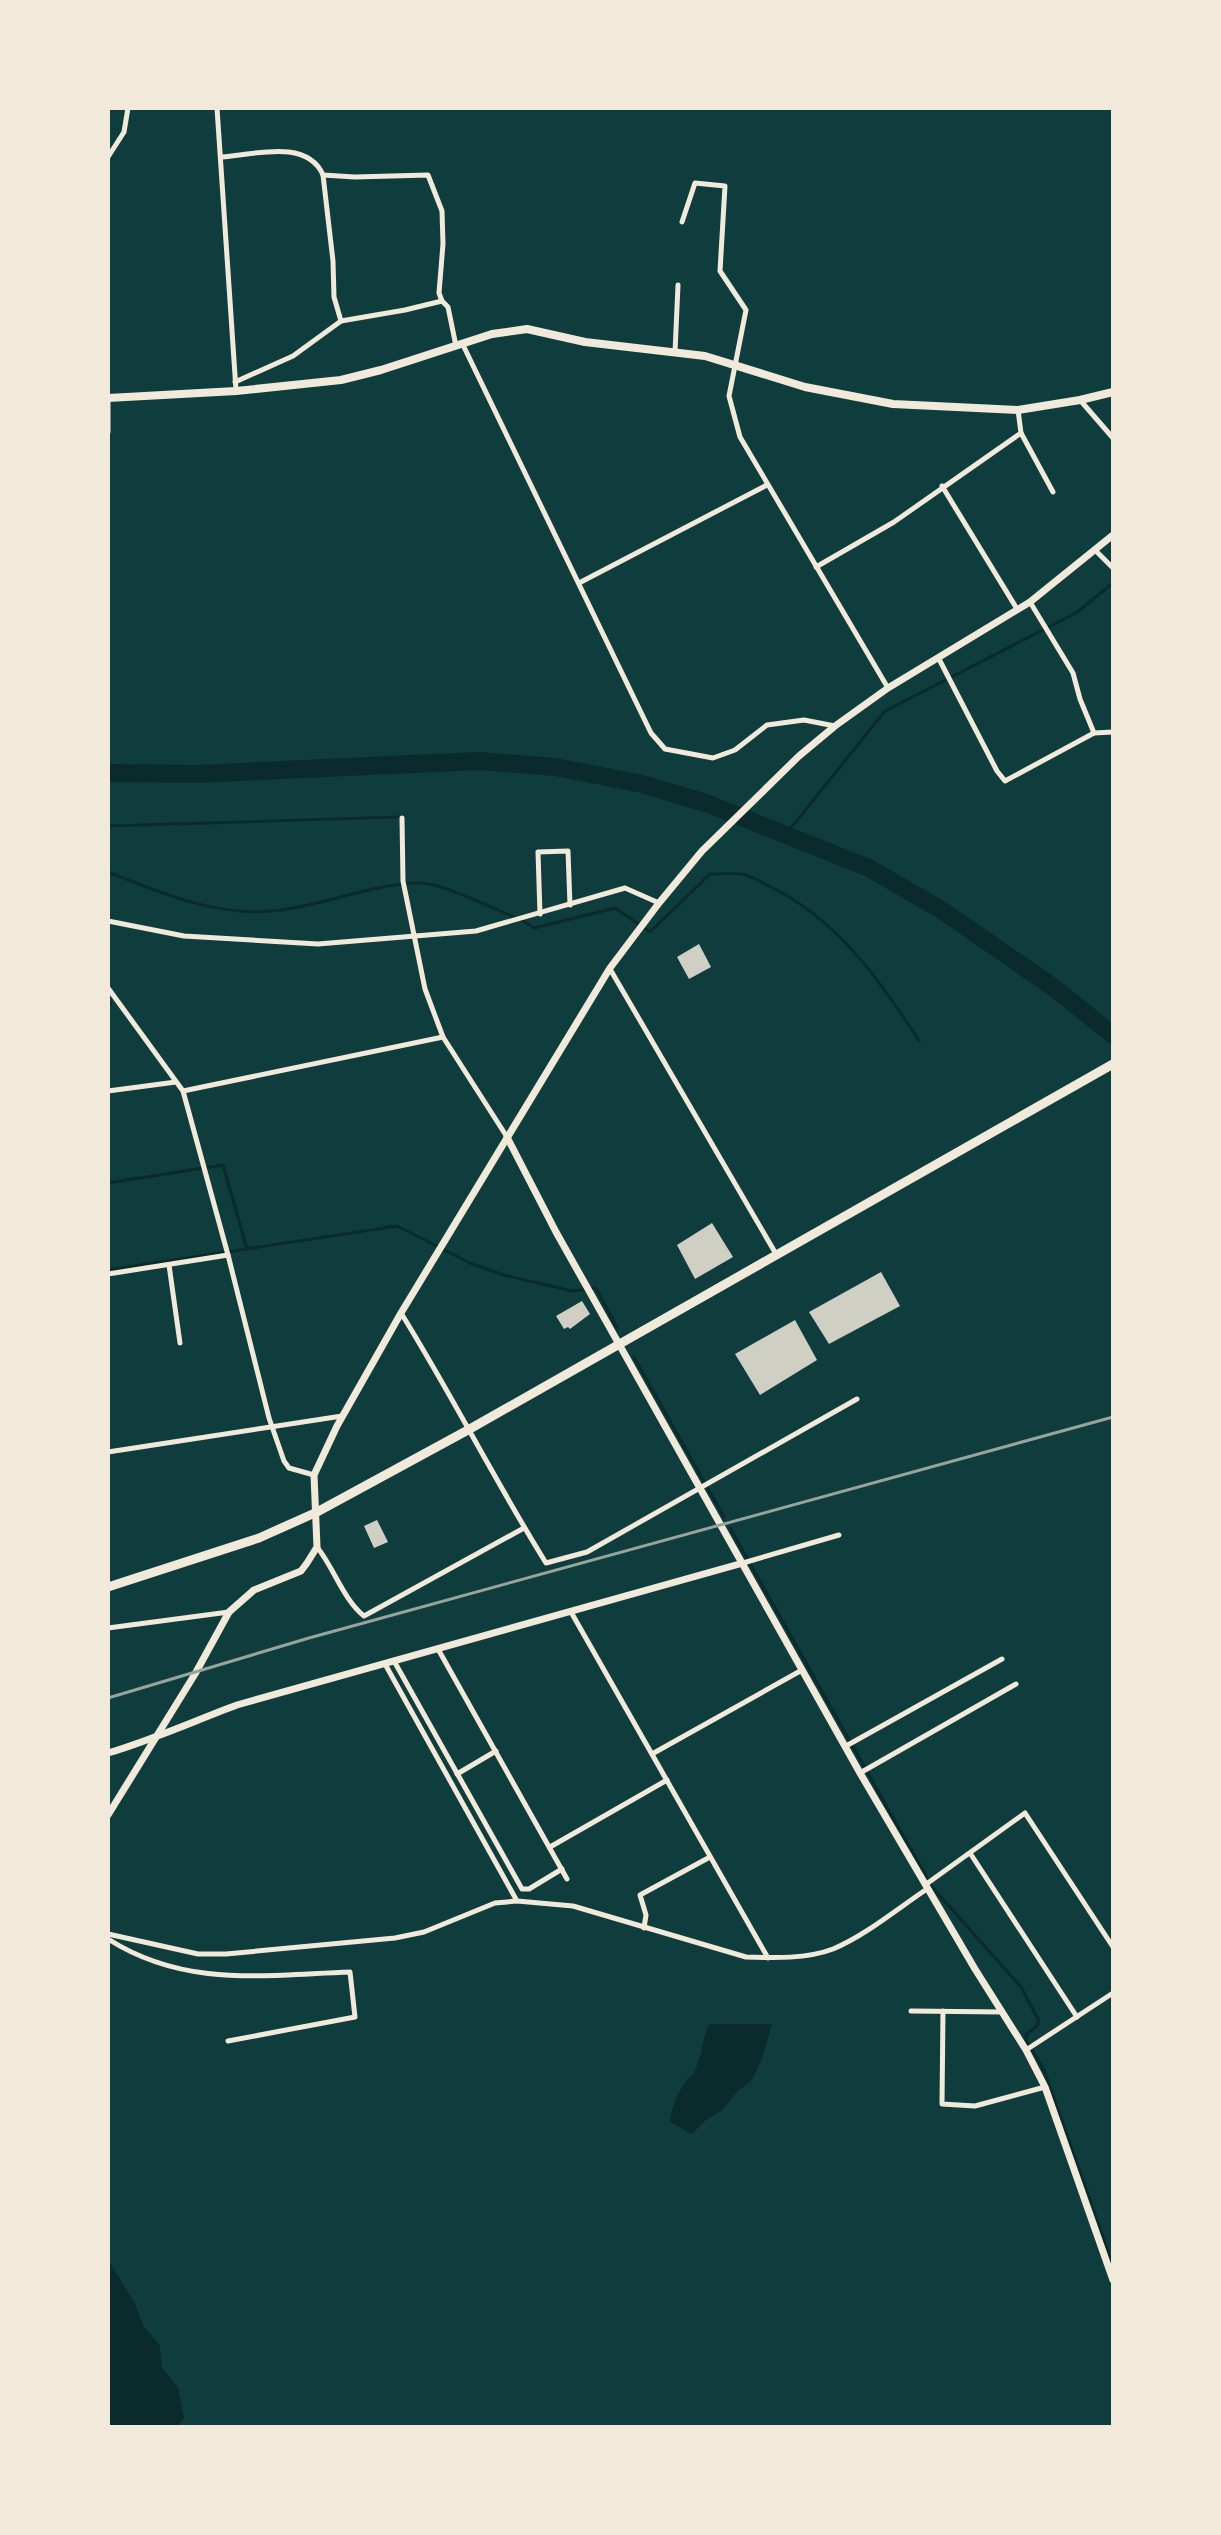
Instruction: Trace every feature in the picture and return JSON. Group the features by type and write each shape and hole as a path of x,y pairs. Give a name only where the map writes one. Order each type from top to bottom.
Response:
{"highway":[{"path":"108,1587 259,1538 317,1512 777,1256 1109,1066"}],"main road":[{"path":"108,397 341,380 492,334 527,329 585,342 734,364 805,387 893,404 1018,410 1113,392"}],"street":[{"path":"108,157 124,132 128,108"},
{"path":"217,108 236,386 293,356 341,321 442,301"},
{"path":"222,157 287,151 299,153 319,166 323,175 333,261 334,297 341,321"},
{"path":"323,175 428,175 442,211 439,293 448,307 459,346 651,733 665,749 713,758 735,750 767,725 804,720 835,726"},
{"path":"682,222 695,183 725,186 720,271 746,310 729,396 740,437 888,688"},
{"path":"675,353 678,285"},
{"path":"108,397 108,432"},
{"path":"1080,400 1113,438"},
{"path":"1018,410 1021,433 1053,492"},
{"path":"816,567 894,522 1021,433"},
{"path":"579,583 767,485"},
{"path":"942,486 1017,609"},
{"path":"108,1815 195,1674 229,1612 254,1590 301,1571 317,1547 314,1475 342,1416 610,968 659,903 702,851 799,756 835,726 888,688 1030,602 1113,535"},
{"path":"1096,551 1113,568"},
{"path":"1030,602 1073,673 1094,733"},
{"path":"939,659 1005,781 1094,733 1113,732"},
{"path":"402,818 403,881 413,938 425,989 443,1037 507,1137 556,1232 860,1773 1026,2050 1045,2087 1113,2280"},
{"path":"540,914 538,852 568,851 570,905"},
{"path":"108,921 184,936 318,944 476,931 625,888 659,903"},
{"path":"610,968 777,1256"},
{"path":"108,988 183,1091 269,1418 289,1468 314,1475"},
{"path":"183,1091 443,1037"},
{"path":"108,1091 176,1082"},
{"path":"108,1274 228,1255"},
{"path":"169,1265 180,1343"},
{"path":"401,1313 546,1563 587,1552 857,1399"},
{"path":"108,1452 342,1416"},
{"path":"317,1547 355,1609 364,1616 524,1527"},
{"path":"108,1753 154,1740 183,1725 237,1705 839,1535"},
{"path":"571,1611 768,1958"},
{"path":"108,1628 229,1612"},
{"path":"438,1649 567,1879"},
{"path":"846,1746 1002,1659"},
{"path":"394,1661 522,1889 529,1889 562,1869"},
{"path":"385,1664 517,1901"},
{"path":"652,1754 803,1669"},
{"path":"860,1773 1016,1684"},
{"path":"457,1774 496,1751"},
{"path":"550,1847 667,1780"},
{"path":"108,1936 198,1954 226,1954 395,1938 424,1932 495,1903 517,1901 573,1906 746,1957 768,1958 831,1949 857,1936 1025,1813 1113,1947"},
{"path":"970,1853 1077,2017"},
{"path":"644,1928 646,1915 640,1895 710,1857"},
{"path":"108,1936 134,1955 215,1976 350,1972 355,2017 228,2041"},
{"path":"1026,2050 1113,1993"},
{"path":"911,2011 1002,2012"},
{"path":"943,2011 942,2104 975,2106 1045,2087"}],"water":[{"path":"709,2024 772,2024 762,2059 751,2081 692,2134 670,2122 678,2096 697,2067"},
{"path":"108,2259 135,2304 143,2325 160,2346 162,2368 178,2388 184,2417 178,2427 108,2427"}],"building":[{"path":"699,944 711,967 689,979 677,957"},
{"path":"712,1223 733,1257 695,1279 677,1245"},
{"path":"881,1272 900,1306 829,1344 809,1312"},
{"path":"582,1301 590,1314 570,1329 564,1329 556,1316"},
{"path":"795,1320 817,1360 760,1395 735,1354"},
{"path":"377,1520 388,1542 374,1548 364,1526"}],"waterway":[{"path":"786,834 885,711 1076,613 1113,583"},
{"path":"108,773 196,774 479,761 555,767 642,784 706,803 869,868 943,911 1053,987 1113,1035"},
{"path":"108,826 397,817"},
{"path":"108,872 188,901 229,910 291,909 384,887 421,883 457,893 534,928 615,908 650,932 710,874 745,875 793,899 836,933 889,996 919,1041"},
{"path":"108,1183 223,1165 247,1249"},
{"path":"108,1270 397,1226 472,1264 504,1275 572,1291 596,1288 617,1328"},
{"path":"634,1357 724,1517"},
{"path":"730,1528 932,1887 1021,1987 1038,2019 1038,2025 1026,2035 1026,2040 1044,2070 1113,2265"}],"railway":[{"path":"108,1698 309,1638 1113,1417"}]}
